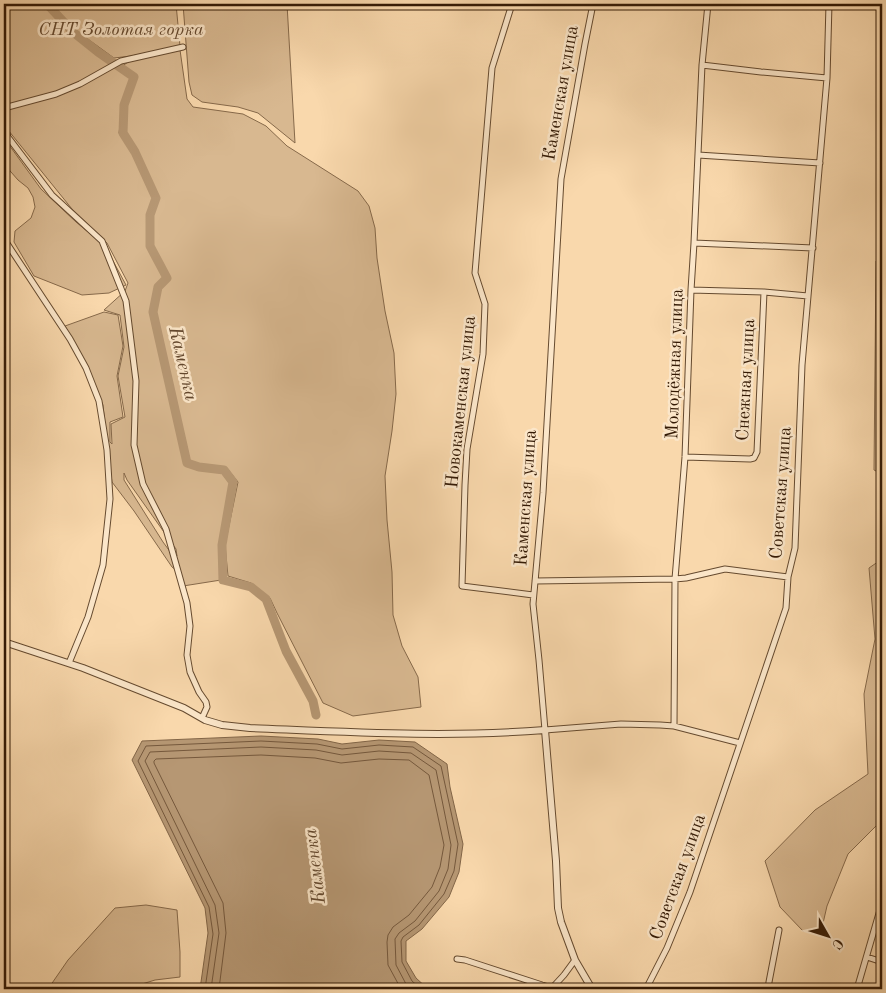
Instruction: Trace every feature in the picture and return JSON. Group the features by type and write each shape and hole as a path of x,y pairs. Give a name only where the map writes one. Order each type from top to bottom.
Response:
{"street":[{"name":"Новокаменская улица","path":"512,4 492,68 475,273 485,304 483,354 467,449 462,586 533,595"},
{"name":"Каменская улица","path":"592,989 575,960 560,922 539,660 532,604 543,493 562,178 593,4"},
{"name":"Молодёжная улица","path":"674,726 675,579 685,458 702,65 708,4"},
{"name":"Советская улица","path":"646,989 667,948 690,892 786,608 788,577 795,548 802,365 827,78 830,4"},
{"path":"4,108 56,94 80,84 120,60 183,47"},
{"path":"702,65 827,78"},
{"path":"4,125 8,137 52,195 102,241 126,301 136,381 134,445 143,484 166,529 187,603 190,626 187,655 190,672 206,702 207,707 202,718"},
{"path":"698,155 820,163"},
{"path":"4,239 70,339 86,368 99,401 105,440 110,499 103,564 88,617 69,663"},
{"path":"694,244 813,248"},
{"path":"691,290 764,292 808,296"},
{"name":"Снежная улица","path":"685,458 750,459 754,458 757,452 764,292"},
{"path":"534,581 675,579 725,569 788,577"},
{"path":"4,642 69,663 222,725 426,734 514,732 621,724 660,725 674,726 740,743"},
{"path":"857,989 882,903"},
{"path":"768,989 779,930"},
{"path":"867,957 882,962"},
{"path":"457,959 552,988 575,960"}],"green space":[{"path":"4,4 44,4 72,33 132,77 123,103 119,133 132,153 153,198 147,216 147,245 165,277 156,286 151,311 185,463 197,470 222,473 230,484 219,546 221,580 183,586 181,574 172,567 112,482 103,405 85,362 65,326 104,312 118,315 123,346 117,376 123,417 110,422 110,442 112,444 111,424 125,417 118,376 124,347 120,315 104,310 125,291 128,283 107,243 72,209 4,125","holes":["124,473 176,549 177,556 174,557 163,542 124,480"]},
{"name":"СНТ Золотая горка","path":"48,4 176,4 180,46 114,58 74,29"},
{"path":"183,4 287,4 295,143 258,113 238,107 202,102 192,95 189,82"},
{"path":"180,50 187,99 193,107 243,114 266,126 287,146 358,191 369,206 375,228 377,258 385,311 394,353 396,394 385,476 393,615 402,646 418,677 421,707 353,716 323,703 270,598 251,583 228,576 225,545 238,482 226,467 190,461 156,312 161,289 170,278 152,246 151,215 158,198 136,152 124,132 127,105 136,77 122,66 130,61"},
{"path":"4,138 41,189 105,246 126,285 109,293 82,295 34,276 14,242 15,231 31,218 35,207 33,197 28,188 4,164"},
{"path":"882,259 882,474 874,470 876,261"},
{"path":"882,559 882,820 848,854 827,906 821,932 803,931 780,907 765,861 815,810 868,774 864,694 875,639 869,568"},
{"path":"146,905 177,910 180,977 155,980 126,989 48,989 68,960 115,908"}],"water":[{"path":"261,736 318,739 342,744 379,740 415,742 447,764 450,787 463,844 459,872 449,897 422,929 406,941 406,961 416,978 428,989 200,989 208,933 205,908 132,760 142,741"}],"waterway":[{"name":"Каменка","path":"47,4 73,32 134,77 124,105 123,133 135,152 156,198 150,215 150,246 167,278 158,287 153,312 187,463 199,467 224,470 233,482 222,545 223,580 251,587 266,599 286,651 313,701 316,715"}]}
